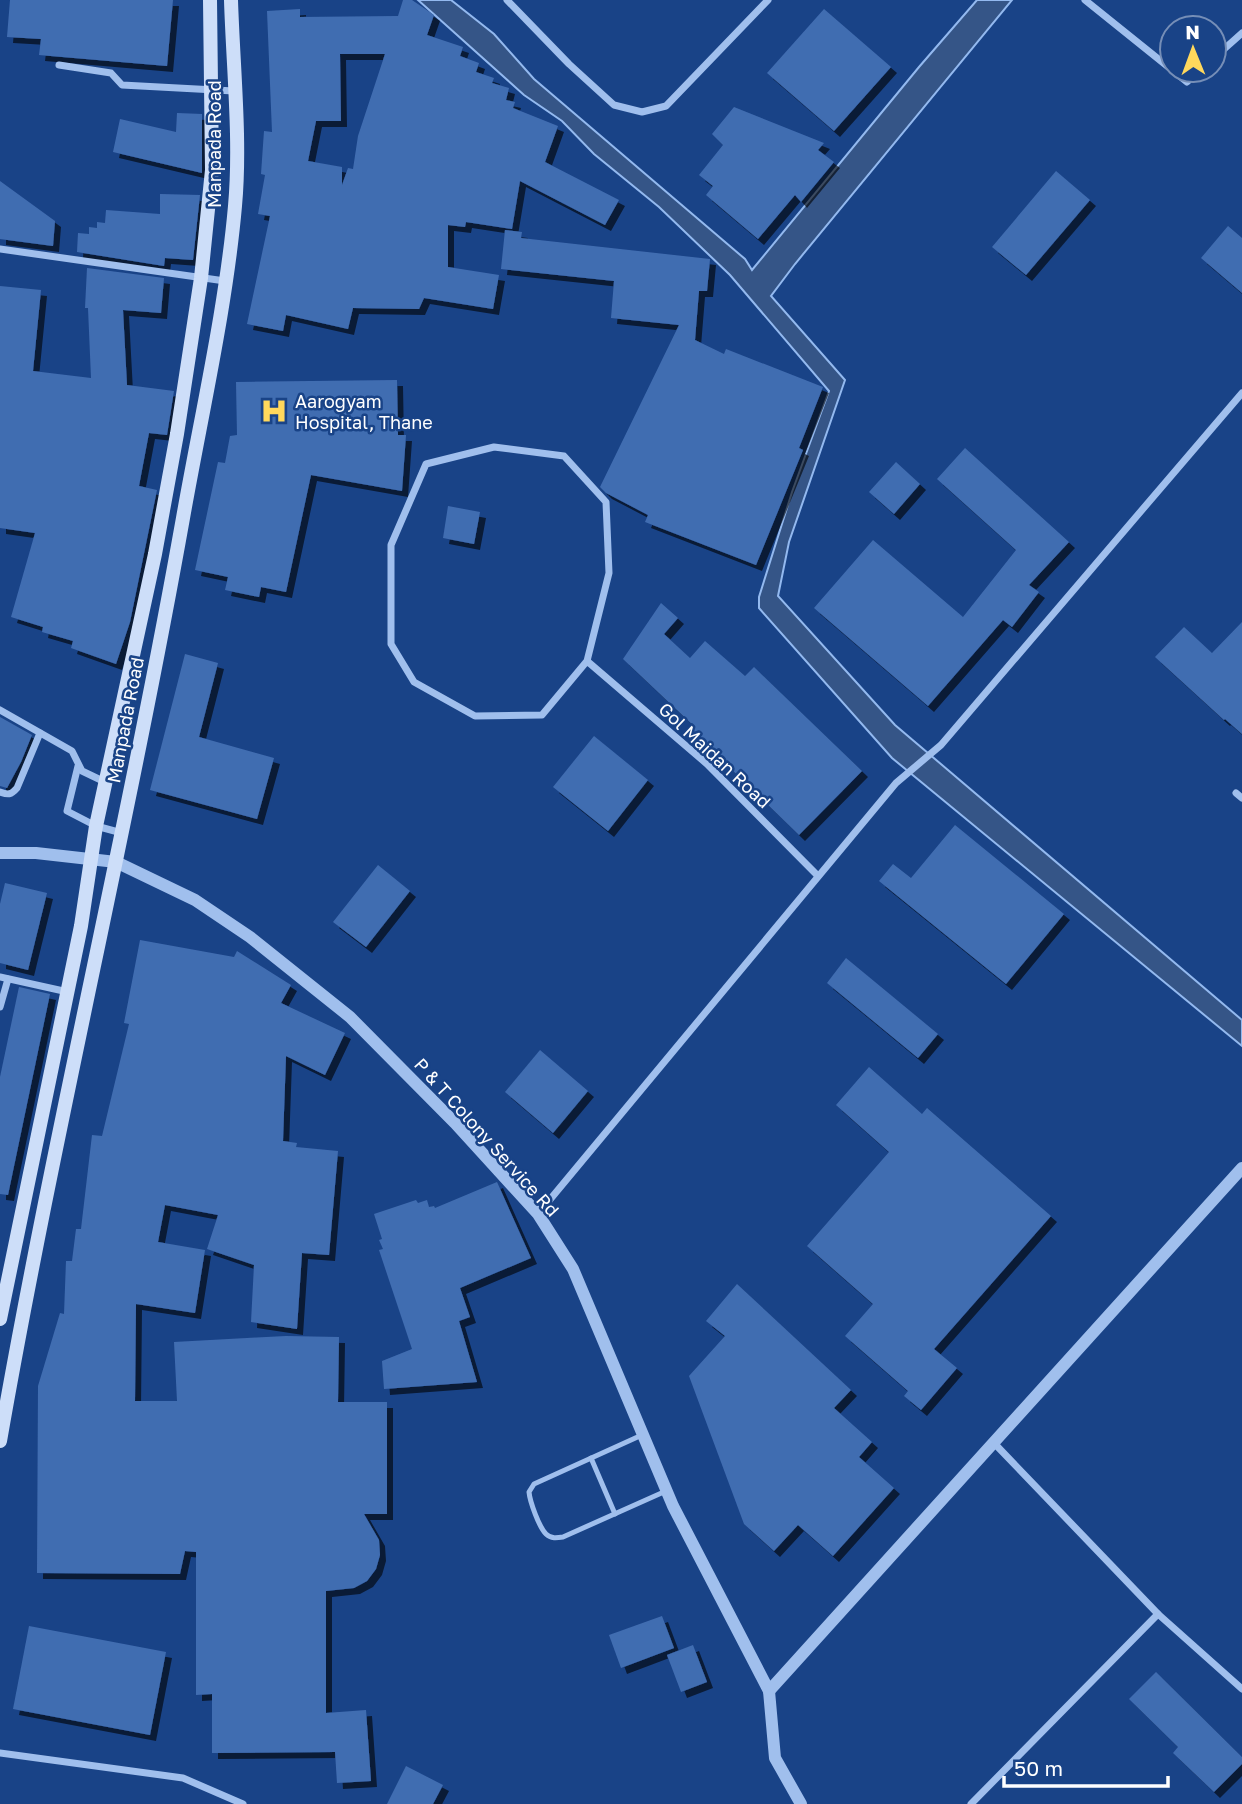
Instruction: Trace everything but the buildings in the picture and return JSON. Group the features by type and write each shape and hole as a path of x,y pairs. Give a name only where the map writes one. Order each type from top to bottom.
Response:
{"main road":[{"name":"Manpada Road","path":"0,1319 68,992 96,826 155,554 177,433 201,278 212,170 210,0"},
{"name":"Manpada Road","path":"0,1441 4,1394 122,833 198,438 225,281 235,205 237,162 231,0"},
{"path":"177,433 198,438"},
{"path":"128,676 152,681"},
{"path":"58,1040 76,1043"},
{"path":"16,1239 36,1243"}],"street":[{"path":"507,0 569,64 614,105 642,112 666,106 768,0"},
{"path":"1085,0 1158,59"},
{"path":"1228,46 1242,33"},
{"path":"59,65 111,73 122,85 234,91"},
{"path":"0,249 225,281"},
{"path":"538,1214 896,783 941,745 1242,393"},
{"path":"494,447 565,456 606,502 609,573 587,661 542,715 474,716 414,682 391,644 391,545 426,464 494,447"},
{"name":"Gol Maidan Road","path":"587,661 707,764 818,876"},
{"path":"0,710 72,751 82,771 105,782"},
{"path":"0,792 12,793 17,788 40,733"},
{"path":"78,766 67,811 96,826 122,833"},
{"name":"P & T Colony Service Rd","path":"0,853 36,853 116,862 194,900 250,937 350,1017 454,1122 538,1214 573,1269 666,1491 769,1690"},
{"path":"0,1007 4,978 68,992"},
{"path":"801,1804 775,1758 769,1690 1242,1168"},
{"path":"994,1443 1158,1614 1242,1689"},
{"path":"971,1804 1158,1614"},
{"path":"0,1753 183,1778 243,1804"}],"lane":[{"path":"643,1435 534,1484 529,1492 530,1501 547,1535 554,1538 562,1537 666,1491"},
{"path":"591,1458 615,1514"}],"water":[{"path":"418,0 451,0 494,34 534,79 745,259 752,270 977,0 1012,0 771,296 845,380 789,542 778,596 895,725 1242,1020 1242,1046 892,758 759,608 759,597 792,492 829,391 730,275 659,207 594,154 562,121 524,95"}],"place":[{"name":"Aarogyam Hospital, Thane","path":"274,411"}]}
